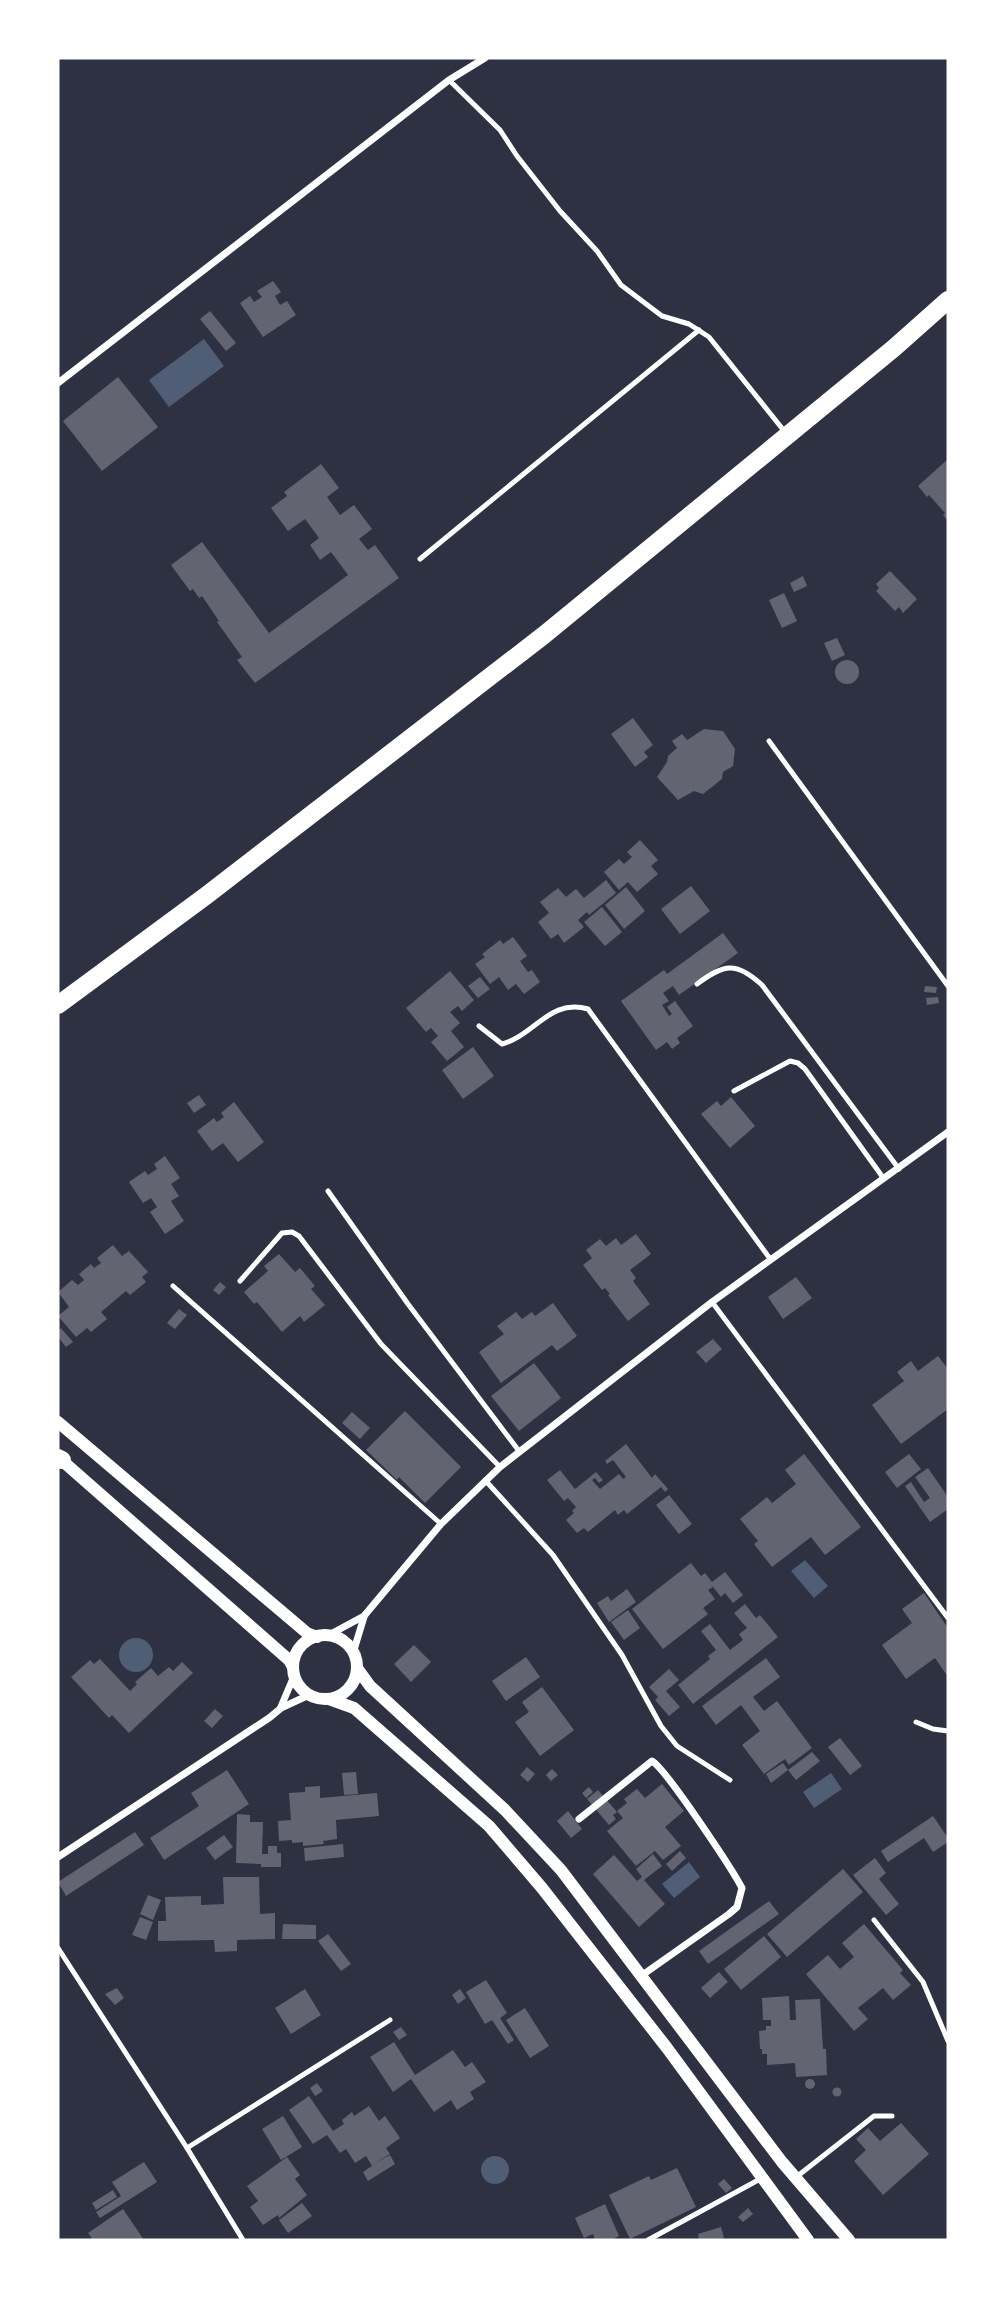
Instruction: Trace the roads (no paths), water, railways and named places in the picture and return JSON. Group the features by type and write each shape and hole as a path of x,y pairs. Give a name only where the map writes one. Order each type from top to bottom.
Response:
{"main road":[{"path":"58,1005 207,895 544,635 894,348 948,299"}],"street":[{"path":"58,383 449,80 485,58"},
{"path":"353,1653 364,1616 441,1524 485,1480 712,1302 948,1132"},
{"path":"58,1422 307,1633 339,1639 346,1644 353,1653 355,1677 345,1692 329,1699"},
{"path":"59,1459 289,1660 298,1684 309,1695 354,1708 489,1826 586,1942 808,2240"},
{"path":"280,1709 299,1650 304,1643 364,1616"},
{"path":"356,1668 370,1686 505,1810 561,1870 795,2178 849,2240"},
{"path":"58,1857 280,1709 309,1695"},
{"path":"579,1819 652,1761 671,1783 741,1888 737,1907 641,1976"}],"lane":[{"path":"449,80 500,130 517,156 621,285 662,316 689,324 709,337 787,435"},
{"path":"420,559 699,330"},
{"path":"769,741 948,986"},
{"path":"697,984 717,970 727,967 740,969 757,981 899,1169"},
{"path":"479,1026 502,1044 515,1040 551,1012 575,1005 588,1009 771,1260"},
{"path":"734,1091 790,1061 799,1063 884,1179"},
{"path":"328,1191 408,1304 519,1451"},
{"path":"240,1280 282,1233 292,1232 299,1236 381,1344 500,1467"},
{"path":"173,1286 441,1524"},
{"path":"712,1302 948,1618"},
{"path":"485,1480 553,1555 622,1655 661,1726 677,1746 730,1780"},
{"path":"916,1722 933,1729 948,1731"},
{"path":"874,1920 923,1982 948,2040"},
{"path":"58,1948 243,2240"},
{"path":"187,2148 390,2020"},
{"path":"795,2178 874,2116 892,2116"},
{"path":"648,2240 763,2177"}],"water":[{"path":"204,339 224,366 169,407 149,380"},
{"path":"805,1560 828,1586 814,1598 791,1571"},
{"path":"136,1638 148,1643 153,1655 148,1667 136,1672 124,1667 119,1655 124,1643"},
{"path":"831,1773 842,1789 814,1808 803,1792"},
{"path":"689,1862 700,1877 674,1898 662,1884"},
{"path":"495,2156 505,2160 509,2170 505,2180 495,2184 485,2180 481,2170 485,2160"}]}
